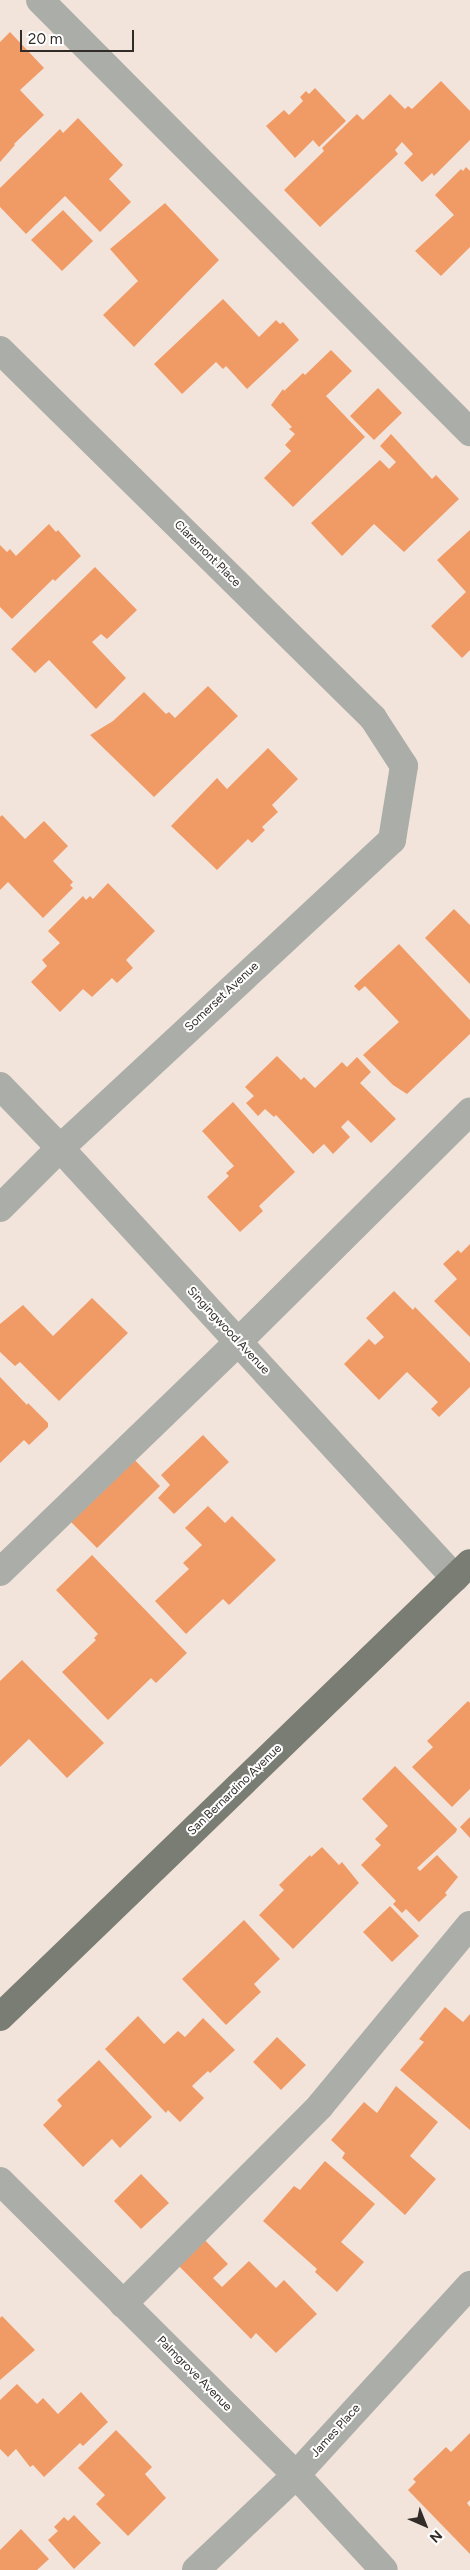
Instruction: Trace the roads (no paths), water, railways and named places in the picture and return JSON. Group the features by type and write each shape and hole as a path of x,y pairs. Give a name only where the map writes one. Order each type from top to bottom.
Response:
{"main road":[{"name":"San Bernardino Avenue","path":"0,2017 463,1571"}],"street":[{"path":"40,0 470,432"},
{"name":"Claremont Place","path":"0,350 373,718 404,766"},
{"name":"Somerset Avenue","path":"0,1208 60,1148 392,840 404,766"},
{"name":"Singingwood Avenue","path":"0,1086 60,1148 238,1342 463,1571"},
{"path":"0,1572 238,1342 470,1112"},
{"path":"123,2304 320,2106 470,1925"},
{"name":"Palmgrove Avenue","path":"0,2181 296,2475 384,2570"},
{"name":"James Place","path":"196,2570 296,2475 470,2285"}]}
